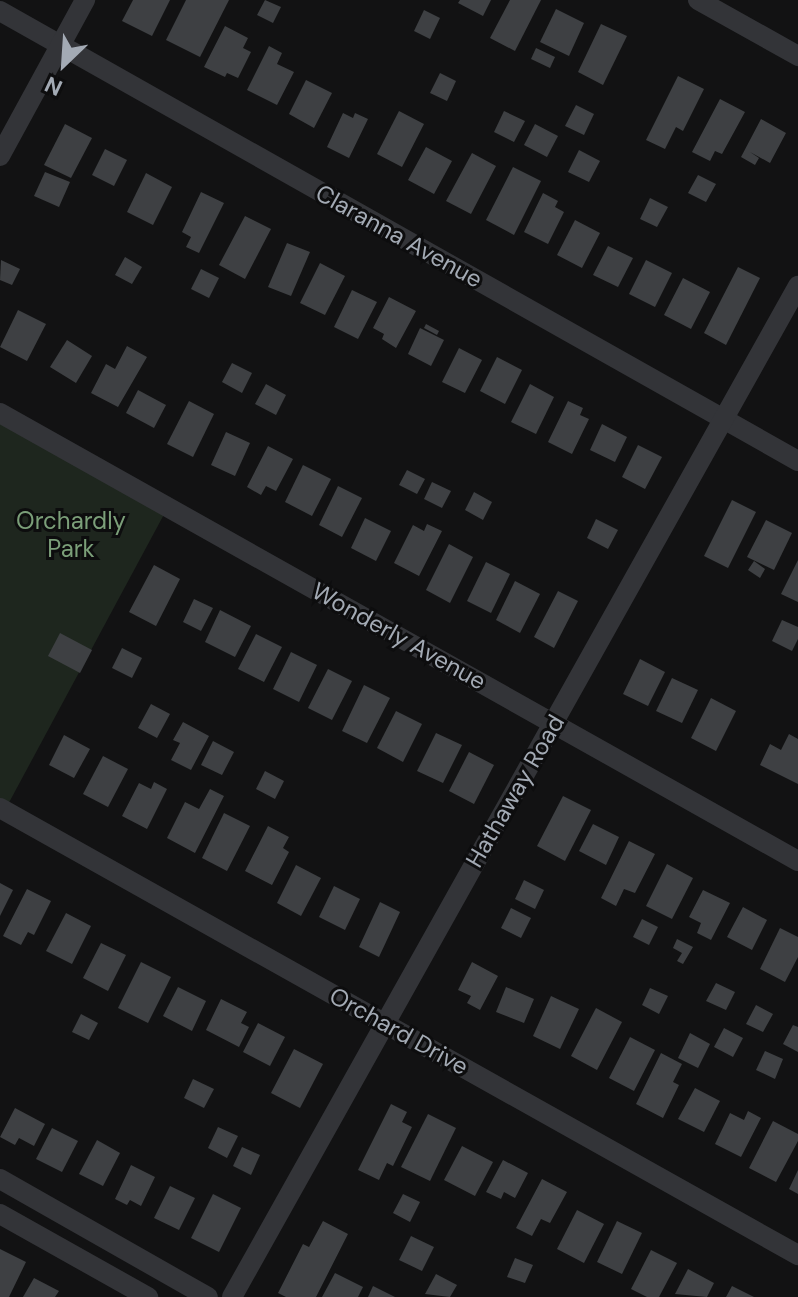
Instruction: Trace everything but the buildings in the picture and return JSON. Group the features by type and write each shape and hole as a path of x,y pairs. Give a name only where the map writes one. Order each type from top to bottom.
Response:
{"street":[{"path":"0,156 85,0"},
{"path":"698,0 798,56"},
{"name":"Claranna Avenue","path":"0,11 798,461"},
{"name":"Hathaway Road","path":"232,1297 798,286"},
{"name":"Wonderly Avenue","path":"0,413 798,861"},
{"name":"Orchard Drive","path":"0,808 798,1255"},
{"path":"0,1179 208,1297"},
{"path":"0,1214 148,1297"}],"green space":[{"name":"Orchardly Park","path":"0,413 168,507 5,810 0,808"}]}
